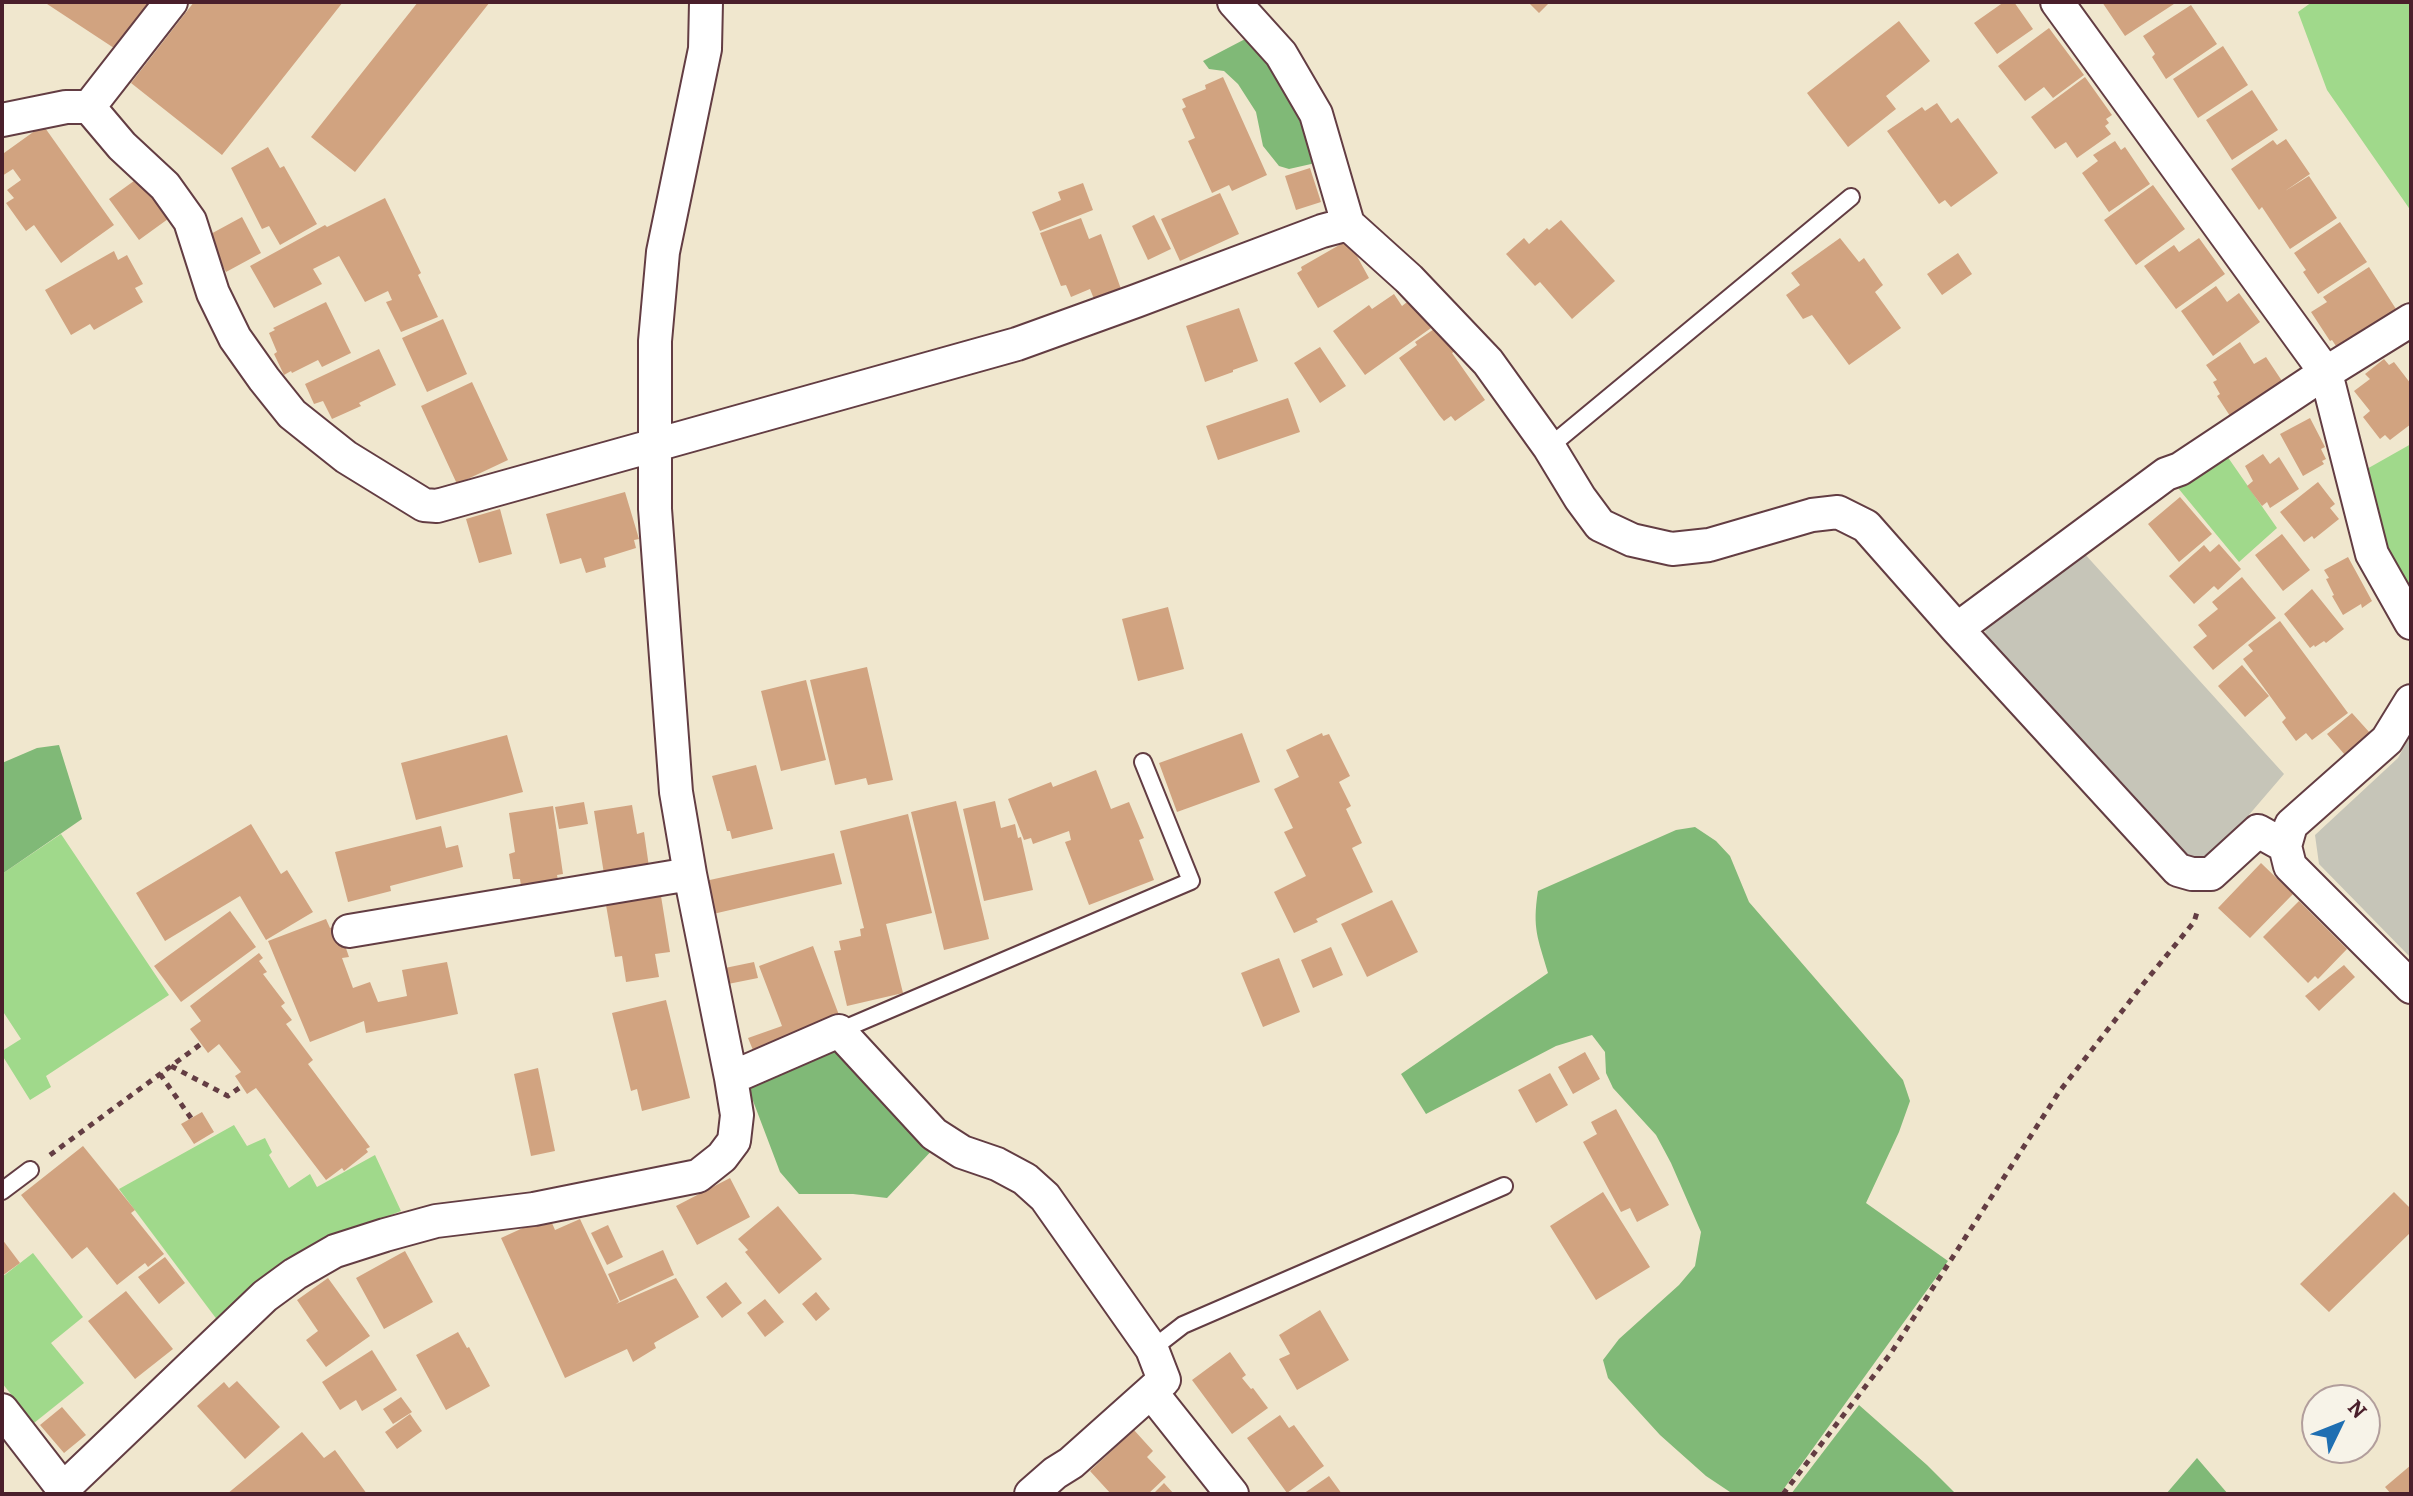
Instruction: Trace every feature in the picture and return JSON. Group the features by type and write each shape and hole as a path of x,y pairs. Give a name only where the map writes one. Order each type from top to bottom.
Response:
{"street":[{"path":"89,107 171,2"},
{"path":"2,1410 66,1491 265,1296 335,1251 436,1221 534,1209 698,1176 722,1157 734,1141 737,1115 731,1078 676,792 655,509 655,341 663,252 705,49 706,2"},
{"path":"1234,2 1281,54 1316,114 1348,224 1409,279 1488,362 1600,525 1632,540 1672,549 1709,545 1812,515 1838,512 1866,526 2178,870 2211,874 2258,831 2285,846"},
{"path":"2057,2 2326,373 2372,554 2411,623"},
{"path":"2,120 66,107 89,107 122,146 165,186 190,221 213,293 235,338 292,414 346,457 424,505 437,506 1017,344 1348,224"},
{"path":"1957,629 2166,474 2180,469 2411,320"},
{"path":"2411,701 2387,740 2291,825 2285,846 2290,866 2411,987"},
{"path":"349,931 690,874"},
{"path":"731,1078 839,1031 934,1134 962,1152 997,1164 1025,1179 1045,1197 1152,1349 1164,1380 1071,1463 1031,1494"},
{"path":"1151,1392 1232,1494"}],"lane":[{"path":"1549,447 1851,197"},
{"path":"839,1031 1191,881 1143,762"},
{"path":"2,1191 30,1170"},
{"path":"1152,1349 1183,1325 1504,1186"}],"path":[{"path":"1783,1494 1891,1353 2059,1092 2194,922 2211,874"},
{"path":"30,1170 201,1044"},
{"path":"171,1066 228,1096 242,1086"},
{"path":"160,1074 191,1118"}],"shaded area":[{"path":"2083,552 2284,774 2212,858 2191,861 1986,644 1985,624"},
{"path":"2411,734 2411,958 2319,864 2315,835 2398,758"}],"green space":[{"path":"2312,2 2411,2 2411,211 2327,90 2298,12"},
{"path":"1249,37 1281,75 1320,162 1289,169 1279,166 1263,146 1256,112 1238,84 1224,71 1209,69 1203,61"},
{"path":"2411,444 2411,591 2383,544 2365,470"},
{"path":"2227,456 2277,528 2239,562 2178,488"},
{"path":"59,745 82,819 2,874 2,763 37,748"},
{"path":"1695,827 1716,841 1730,856 1749,902 1903,1080 1910,1101 1866,1203 1948,1261 1780,1494 1733,1494 1706,1476 1660,1435 1608,1378 1603,1360 1619,1339 1679,1285 1695,1266 1701,1232 1656,1135 1613,1088 1606,1073 1605,1052 1592,1035 1556,1046 1426,1114 1401,1074 1548,973 1536,924 1538,891 1676,830"},
{"path":"61,834 169,995 46,1076 51,1087 30,1100 2,1055 2,1051 21,1039 2,1010 2,874"},
{"path":"837,1042 936,1146 887,1198 853,1194 799,1194 780,1172 747,1085"},
{"path":"234,1125 247,1146 265,1138 272,1152 269,1155 289,1188 310,1174 317,1187 375,1155 401,1211 333,1238 218,1321 119,1189"},
{"path":"33,1253 83,1317 51,1343 84,1383 34,1423 2,1383 2,1277"},
{"path":"1859,1405 1927,1465 1956,1494 1791,1494"},
{"path":"2197,1458 2228,1494 2166,1494"}],"building":[{"path":"44,2 149,2 117,50"},
{"path":"194,2 343,2 222,155 131,83"},
{"path":"418,2 490,2 355,172 311,137"},
{"path":"1528,2 1550,2 1539,13"},
{"path":"2004,2 2014,2 2033,29 1997,54 1974,23"},
{"path":"2102,2 2177,2 2125,36"},
{"path":"2191,5 2217,44 2166,79 2143,36"},
{"path":"1899,21 1930,61 1886,96 1896,109 1848,147 1807,93"},
{"path":"2049,28 2084,75 2053,98 2044,87 2025,101 1998,66"},
{"path":"2223,46 2248,85 2198,118 2173,79"},
{"path":"1223,77 1267,175 1232,191 1229,185 1212,193 1188,141 1195,138 1182,109 1186,107 1182,99 1206,89 1205,85"},
{"path":"2085,77 2112,115 2106,119 2109,123 2105,126 2111,134 2077,158 2066,142 2055,149 2031,117"},
{"path":"2252,90 2278,130 2232,160 2206,120"},
{"path":"1937,103 1951,123 1958,118 1998,173 1951,207 1945,200 1939,204 1887,131 1922,107 1925,111"},
{"path":"43,125 114,225 61,263 34,225 26,231 6,203 14,198 7,190 21,180 13,169 2,176 2,149 4,153"},
{"path":"2286,139 2310,174 2285,191 2309,176 2337,218 2290,249 2231,169 2273,140 2277,145"},
{"path":"2115,141 2121,150 2125,147 2150,184 2109,212 2082,173 2098,161 2093,155"},
{"path":"268,147 280,168 284,166 317,224 280,245 269,226 262,229 231,168"},
{"path":"1310,168 1321,202 1296,210 1285,176"},
{"path":"138,178 168,219 139,240 109,199"},
{"path":"1083,183 1093,210 1040,231 1032,212 1061,200 1058,192"},
{"path":"2153,185 2185,229 2136,265 2104,220"},
{"path":"1220,193 1239,234 1180,261 1161,219"},
{"path":"385,198 438,317 401,332 386,302 392,300 388,291 365,302 339,256 313,269 322,284 274,308 250,266 325,225 327,227"},
{"path":"1154,215 1171,249 1148,260 1132,226"},
{"path":"242,217 261,253 226,272 207,236"},
{"path":"1081,218 1089,239 1101,234 1121,289 1094,299 1090,289 1071,297 1066,285 1061,286 1040,233"},
{"path":"1561,220 1615,281 1572,319 1540,282 1535,286 1506,254 1524,238 1529,244"},
{"path":"2340,222 2367,262 2318,294 2294,253"},
{"path":"1840,238 1859,262 1864,258 1883,285 1875,292 1901,328 1849,365 1812,315 1803,319 1786,295 1800,285 1791,273"},
{"path":"2199,238 2225,274 2176,309 2144,266 2174,245 2179,252"},
{"path":"1348,240 1369,278 1318,308 1297,273 1302,270 1301,267"},
{"path":"114,251 118,260 127,255 143,284 135,288 143,302 94,330 90,324 71,335 45,290"},
{"path":"1958,253 1972,274 1942,295 1927,274"},
{"path":"2369,267 2396,309 2336,346 2311,312 2327,302 2323,297"},
{"path":"2216,286 2227,302 2239,293 2260,322 2213,356 2181,311"},
{"path":"1394,294 1402,306 1411,299 1431,328 1365,375 1333,331 1369,305 1372,309"},
{"path":"326,302 351,353 322,367 318,360 284,375 269,333 275,330 273,328"},
{"path":"1239,308 1258,361 1205,382 1186,326"},
{"path":"443,319 467,374 427,392 402,338"},
{"path":"1440,325 1457,350 1452,353 1485,400 1455,421 1451,416 1444,421 1399,358 1417,345 1415,342"},
{"path":"2240,342 2254,364 2266,357 2282,381 2230,416 2217,396 2220,394 2213,382 2217,380 2206,365"},
{"path":"1320,347 1346,386 1320,403 1294,363"},
{"path":"379,349 396,385 332,419 323,401 314,404 305,384"},
{"path":"2384,359 2389,365 2394,362 2411,384 2411,424 2390,440 2385,435 2380,439 2363,417 2370,411 2354,391 2370,379 2365,374"},
{"path":"472,382 508,460 457,484 421,406"},
{"path":"1288,398 1300,432 1218,460 1206,426"},
{"path":"2310,418 2325,447 2321,449 2326,459 2322,461 2324,464 2303,476 2280,434"},
{"path":"2263,454 2270,464 2279,457 2299,489 2270,508 2267,502 2262,506 2247,486 2253,481 2245,466"},
{"path":"2318,482 2335,504 2330,508 2339,519 2314,539 2312,536 2304,542 2280,512"},
{"path":"625,492 639,539 634,540 636,548 604,558 606,567 586,573 581,558 560,564 546,514"},
{"path":"2180,497 2212,534 2179,562 2148,524"},
{"path":"500,509 512,554 479,563 466,519"},
{"path":"2282,534 2310,570 2283,591 2255,555"},
{"path":"2219,544 2241,569 2218,590 2214,586 2194,604 2169,576 2204,545 2210,552"},
{"path":"2348,557 2372,601 2343,615 2332,596 2326,579 2329,578 2324,570"},
{"path":"2242,577 2276,618 2213,670 2193,647 2207,636 2198,625 2218,609 2212,602"},
{"path":"2312,589 2344,629 2326,643 2324,641 2310,648 2284,614"},
{"path":"1168,607 1184,669 1138,681 1122,619"},
{"path":"2280,621 2348,713 2312,740 2306,733 2296,741 2282,722 2286,718 2243,659 2253,651 2248,645"},
{"path":"2242,665 2269,696 2245,717 2218,686"},
{"path":"867,667 893,780 868,785 866,778 835,785 810,680"},
{"path":"806,680 826,760 781,771 761,691"},
{"path":"2352,713 2370,733 2345,755 2327,734"},
{"path":"1242,733 1260,782 1177,812 1159,763"},
{"path":"1322,733 1323,736 1329,734 1350,776 1339,782 1351,806 1346,809 1362,843 1352,848 1373,892 1294,933 1274,892 1306,876 1284,832 1293,828 1274,789 1299,777 1286,750"},
{"path":"507,735 523,792 416,820 401,763"},
{"path":"756,765 773,829 732,839 712,776"},
{"path":"1096,770 1111,809 1129,802 1144,838 1139,840 1154,880 1089,905 1065,842 1071,840 1069,831 1033,844 1031,838 1024,840 1008,799 1051,782 1053,787"},
{"path":"956,801 989,939 944,950 911,812"},
{"path":"995,801 1001,828 1015,824 1018,838 1021,837 1033,890 984,901 963,809"},
{"path":"584,802 588,824 559,829 555,807"},
{"path":"632,805 637,834 644,832 649,867 604,874 594,811"},
{"path":"553,806 563,874 557,875 558,880 521,886 520,879 513,879 509,854 515,852 509,813"},
{"path":"908,814 932,913 886,924 903,993 847,1006 834,951 841,950 839,941 861,936 860,929 864,928 840,831"},
{"path":"251,824 281,874 287,870 313,912 266,940 240,896 165,941 136,893"},
{"path":"441,826 446,848 458,845 463,867 390,886 391,891 348,902 335,852"},
{"path":"834,853 842,884 713,914 705,881"},
{"path":"2261,863 2293,894 2250,938 2218,908"},
{"path":"661,896 670,952 655,954 659,977 626,982 622,956 615,957 606,905"},
{"path":"1392,900 1418,952 1367,977 1341,924"},
{"path":"2299,901 2347,949 2318,979 2315,976 2308,983 2263,937"},
{"path":"230,911 256,947 181,1002 154,966"},
{"path":"326,919 330,928 338,925 349,957 342,958 353,988 370,982 378,1002 407,996 402,970 447,962 458,1014 366,1033 364,1021 310,1042 268,941"},
{"path":"813,946 839,1015 785,1036 787,1042 755,1055 748,1038 782,1026 759,966"},
{"path":"1331,947 1343,975 1313,988 1301,960"},
{"path":"259,953 263,958 259,961 267,972 263,974 285,1003 281,1006 292,1020 286,1024 313,1060 308,1064 370,1147 344,1171 342,1168 326,1180 256,1088 247,1094 235,1076 241,1072 219,1044 208,1053 190,1029 201,1021 190,1006"},
{"path":"1279,958 1300,1012 1263,1027 1241,973"},
{"path":"754,962 758,978 728,984 725,968"},
{"path":"2344,965 2355,977 2319,1011 2305,996"},
{"path":"666,1000 690,1098 642,1111 637,1089 631,1091 612,1013"},
{"path":"1585,1052 1600,1079 1573,1094 1558,1067"},
{"path":"538,1068 555,1151 531,1156 514,1074"},
{"path":"1550,1073 1568,1105 1536,1123 1518,1090"},
{"path":"1616,1109 1669,1205 1637,1222 1630,1208 1621,1212 1583,1142 1597,1134 1591,1122"},
{"path":"202,1112 214,1132 194,1144 181,1124"},
{"path":"83,1146 135,1210 131,1213 164,1254 148,1267 145,1263 117,1285 87,1247 72,1259 21,1195"},
{"path":"730,1178 750,1217 697,1245 676,1206"},
{"path":"1603,1192 1650,1267 1596,1300 1550,1226"},
{"path":"2394,1192 2411,1209 2411,1232 2329,1312 2300,1284"},
{"path":"778,1206 822,1259 779,1294 738,1239"},
{"path":"549,1216 555,1230 580,1219 619,1302 616,1304 676,1278 699,1317 654,1343 656,1348 633,1362 627,1349 565,1378 501,1238"},
{"path":"608,1225 623,1257 607,1265 591,1233"},
{"path":"2,1239 20,1263 2,1276"},
{"path":"663,1250 674,1275 620,1301 608,1274"},
{"path":"405,1251 433,1302 384,1329 356,1278"},
{"path":"165,1257 185,1283 159,1304 138,1277"},
{"path":"328,1278 370,1336 326,1367 306,1340 318,1331 297,1300"},
{"path":"726,1282 742,1303 722,1318 706,1297"},
{"path":"126,1291 173,1349 135,1379 88,1321"},
{"path":"816,1292 830,1309 816,1321 802,1304"},
{"path":"765,1299 784,1322 765,1337 747,1313"},
{"path":"1320,1310 1349,1360 1297,1390 1279,1359 1290,1354 1279,1335"},
{"path":"458,1332 490,1386 446,1410 416,1355"},
{"path":"372,1350 397,1390 362,1411 356,1400 340,1410 322,1382"},
{"path":"1230,1352 1246,1375 1242,1378 1268,1408 1232,1434 1192,1380"},
{"path":"237,1381 280,1427 245,1459 197,1406 224,1382 229,1388"},
{"path":"401,1397 412,1412 393,1424 383,1409"},
{"path":"62,1407 86,1435 64,1453 40,1425"},
{"path":"410,1414 422,1431 397,1449 385,1432"},
{"path":"1280,1415 1289,1428 1294,1425 1324,1466 1287,1493 1247,1438"},
{"path":"1134,1430 1153,1451 1147,1457 1166,1477 1148,1494 1111,1494 1090,1471"},
{"path":"302,1432 324,1458 335,1450 367,1494 227,1494"},
{"path":"2411,1465 2411,1494 2391,1494 2385,1487"},
{"path":"1329,1476 1342,1494 1303,1494"},
{"path":"1164,1483 1174,1494 1153,1494"}]}
